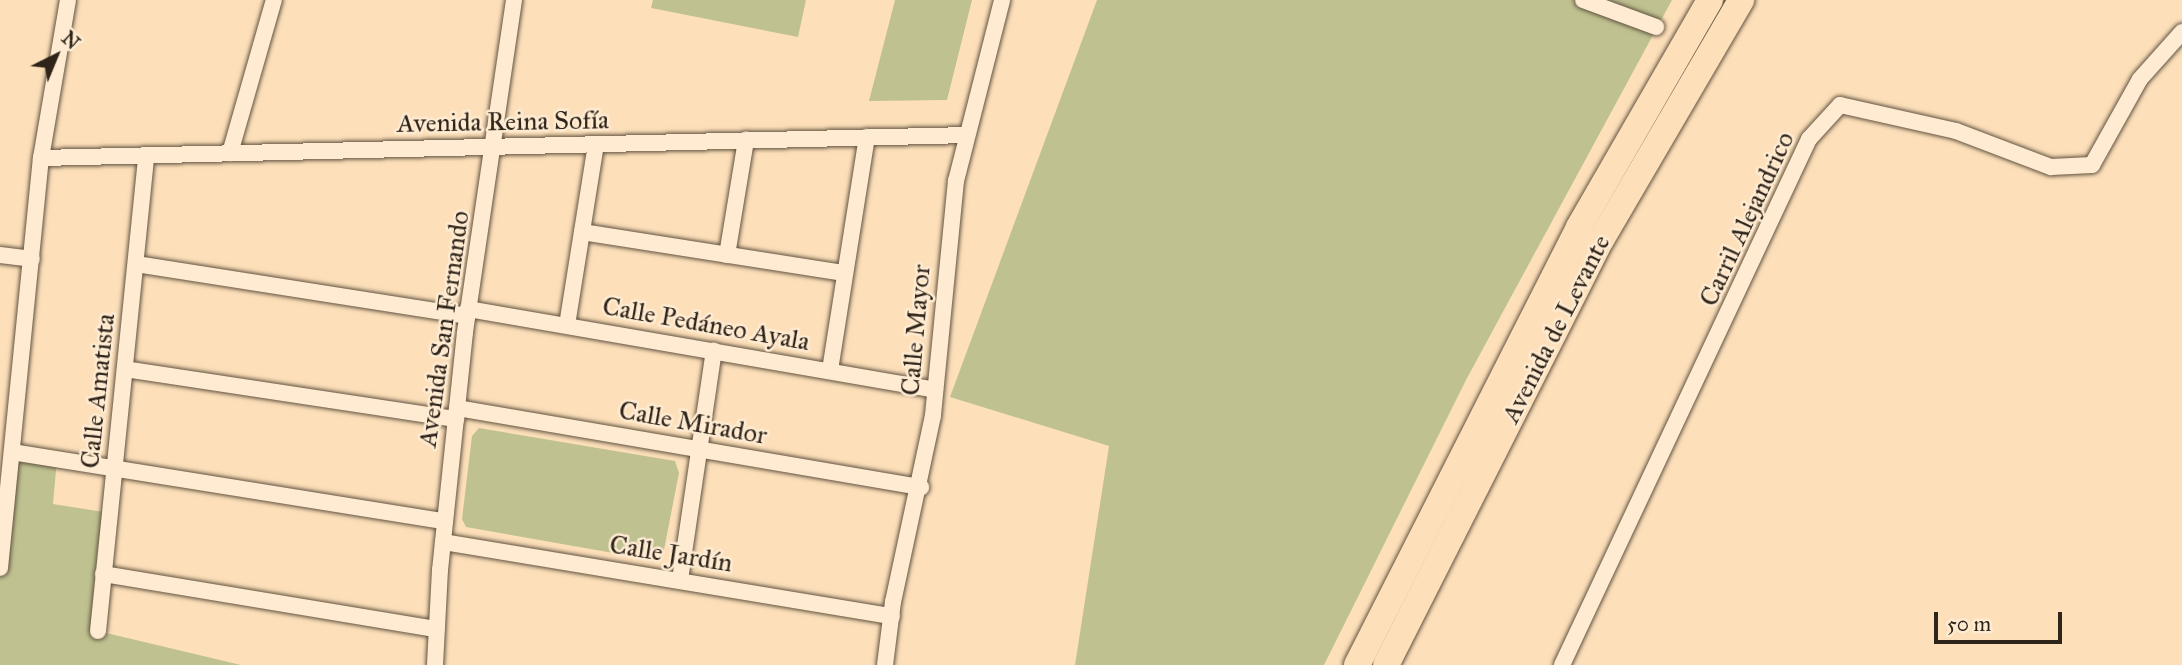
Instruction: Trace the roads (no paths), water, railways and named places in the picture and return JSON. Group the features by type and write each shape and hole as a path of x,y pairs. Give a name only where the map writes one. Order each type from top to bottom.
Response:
{"main road":[{"name":"Avenida de Levante","path":"1357,665 1579,227 1710,0"},
{"name":"Avenida de Levante","path":"1386,665 1601,240 1741,0"}],"street":[{"path":"0,568 41,158 68,0"},
{"path":"230,153 274,0"},
{"name":"Avenida San Fernando","path":"435,665 443,542 456,413 468,312 495,146 514,0"},
{"name":"Calle Mayor","path":"885,665 892,616 921,487 935,390 953,202 967,135 1002,0"},
{"path":"1583,0 1656,27"},
{"name":"Carril Alejandrico","path":"1562,665 1809,139 1840,105 1956,131 2051,167 2092,165 2140,79 2182,32"},
{"name":"Avenida Reina Sofía","path":"41,158 967,135"},
{"path":"830,370 843,274 867,137"},
{"path":"727,255 746,140"},
{"path":"566,325 596,144"},
{"name":"Calle Amatista","path":"97,631 146,155"},
{"path":"582,232 843,274"},
{"path":"0,255 32,259"},
{"name":"Calle Pedáneo Ayala","path":"136,264 566,325 935,390"},
{"path":"680,580 714,350"},
{"name":"Calle Mirador","path":"125,369 700,449 921,487"},
{"path":"12,452 445,521"},
{"name":"Calle Jardín","path":"443,542 892,616"},
{"path":"103,574 436,629"}]}
